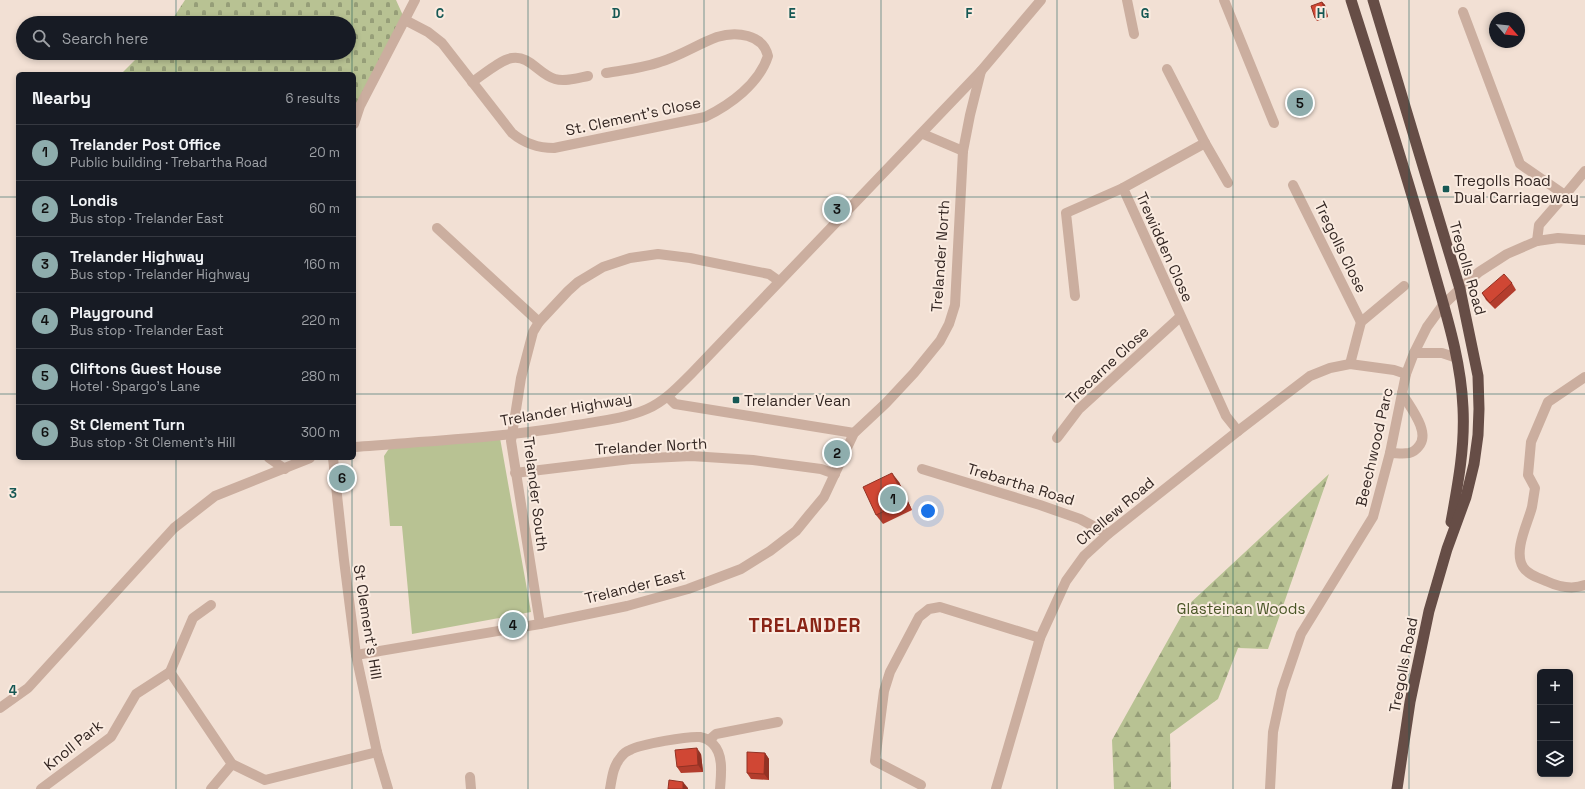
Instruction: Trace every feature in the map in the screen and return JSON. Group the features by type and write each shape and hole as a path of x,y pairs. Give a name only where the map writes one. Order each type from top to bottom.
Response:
{"highway":[{"name":"Tregolls Road","path":"1351,0 1406,175 1451,328 1457,358 1463,407 1464,439 1447,549"},
{"name":"Tregolls Road","path":"1373,0 1460,288 1478,376 1479,409 1478,434 1474,464 1466,497 1447,549 1429,611 1410,702 1396,789"}],"street":[{"path":"356,118 360,106 414,0"},
{"name":"Trelander Highway","path":"356,447 512,435 621,418 647,409 668,396 923,134 981,71 1041,0"},
{"path":"1126,0 1134,34"},
{"path":"1224,0 1274,123"},
{"path":"1463,12 1520,164 1564,195"},
{"name":"St. Clement's Close","path":"405,20 428,32 442,43 512,133 524,142 536,147 554,148 705,117 726,105 746,89 762,69 768,56 764,45 759,41 751,37 734,35 718,37 661,62 606,73"},
{"path":"472,82 506,60 517,58 528,61 547,76 556,80 588,76"},
{"path":"1167,69 1205,143 1228,183"},
{"name":"Trelander North","path":"854,433 886,403 914,373 940,341 949,324 955,305 963,151 981,71"},
{"path":"923,134 963,151"},
{"name":"Trewidden Close","path":"1205,143 1123,188 1226,416 1238,431"},
{"path":"1537,241 1539,225 1585,171"},
{"name":"Tregolls Close","path":"1294,185 1362,322"},
{"path":"1074,296 1066,213 1123,188"},
{"path":"437,228 539,322"},
{"name":"Beechwood Parc","path":"1270,789 1273,732 1282,690 1302,634 1373,517 1390,453 1406,374 1414,353 1427,327 1443,305 1460,288 1479,272 1507,254 1537,241 1558,238 1585,240"},
{"name":"Trelander South","path":"540,624 511,441 521,378 532,338 539,322 568,291 590,274 616,262 644,255 658,254 697,259 769,274 779,281"},
{"path":"1350,364 1362,322 1404,286"},
{"name":"Trecarne Close","path":"1057,438 1079,409 1180,317"},
{"path":"1414,353 1442,353 1457,358"},
{"name":"Chellew Road","path":"996,789 1040,638 1066,581 1084,556 1108,534 1310,376 1330,368 1350,364 1394,370 1406,374"},
{"path":"1585,377 1548,402 1531,442 1528,475 1535,488 1532,507 1522,539 1519,556 1523,568 1534,576 1553,584 1575,588 1585,585"},
{"path":"1390,453 1408,454 1415,452 1421,444 1423,434 1420,424 1402,393"},
{"path":"668,396 675,404 854,433"},
{"name":"Trelander East","path":"356,655 540,624 627,606 680,591 741,569 770,552 796,531 824,497 854,433"},
{"name":"Trelander North","path":"515,473 631,459 691,456 753,460 821,469 835,474"},
{"path":"272,460 285,469"},
{"path":"0,708 28,688 174,528 215,496 305,460"},
{"name":"St Clement's Hill","path":"333,460 356,655 377,752 388,789"},
{"name":"Trebartha Road","path":"922,469 1040,504 1080,519 1108,534"},
{"path":"211,605 193,618 170,672 232,764 265,780 377,752"},
{"path":"922,785 875,762 884,691 890,672 919,617 928,609 940,607 1040,638"},
{"name":"Knoll Park","path":"41,789 111,737 136,694 170,672"},
{"path":"709,740 716,734 778,722"},
{"path":"610,789 613,773 618,761 631,749 694,737 709,740 717,750 721,772 720,789"},
{"path":"211,789 232,764"},
{"path":"470,777 471,789"}],"green space":[{"path":"185,0 396,0 405,20 356,120 356,72 123,72 135,60 356,60 356,16 175,16"},
{"path":"500,438 531,612 412,634 402,526 390,526 384,456 390,447"},
{"name":"Glasteinan Woods","path":"1329,474 1268,649 1238,648 1218,699 1170,734 1171,789 1114,789 1112,740 1187,606"}],"building":[{"path":"1322,2 1326,14 1315,18 1311,6"},
{"path":"1504,274 1512,283 1490,303 1482,293"},
{"path":"892,473 906,501 876,515 863,487"},
{"path":"697,748 698,765 677,767 675,750"},
{"path":"747,752 765,753 764,774 747,773"},
{"path":"669,780 683,782 683,789 668,789"}],"place":[{"name":"Cliftons Guest House","path":"1300,103"},
{"name":"Tregolls Road Dual Carriageway","path":"1446,189"},
{"name":"Trelander Highway","path":"837,209"},
{"name":"Trelander Vean","path":"736,400"},
{"name":"Londis","path":"837,453"},
{"name":"St Clement Turn","path":"342,478"},
{"name":"Trelander Post Office","path":"893,499"},
{"name":"Playground","path":"513,625"}],"district":[{"name":"TRELANDER","path":"805,625"}]}
